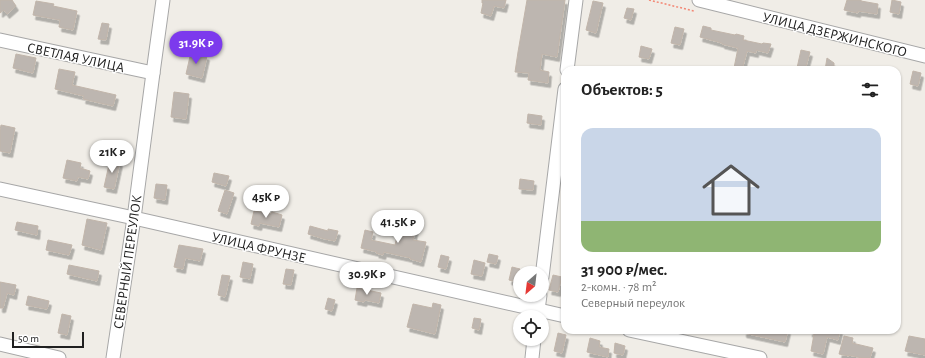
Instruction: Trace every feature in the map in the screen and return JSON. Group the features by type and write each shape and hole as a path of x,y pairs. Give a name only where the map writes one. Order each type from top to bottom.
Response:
{"street":[{"name":"СЕВЕРНЫЙ ПЕРЕУЛОК","path":"113,358 164,0"},
{"path":"568,66 576,0"},
{"name":"УЛИЦА ДЗЕРЖИНСКОГО","path":"699,0 925,56"},
{"name":"СВЕТЛАЯ УЛИЦА","path":"0,40 153,73"},
{"path":"543,266 561,122"},
{"name":"УЛИЦА ФРУНЗЕ","path":"0,189 134,218 520,310"},
{"name":"УЛИЦА ФРУНЗЕ","path":"549,315 561,316"},
{"path":"648,334 760,358"},
{"path":"0,344 59,358"},
{"path":"532,358 533,346"}],"building":[{"path":"0,0 12,0 16,6 7,14 4,10 0,13"},
{"path":"482,0 506,0 504,8 494,6 491,16 481,13 483,3"},
{"path":"527,0 565,0 557,57 542,54 540,70 549,72 548,83 528,80 529,73 515,72"},
{"path":"847,0 861,0 878,4 877,14 858,11 858,13 844,10"},
{"path":"892,0 901,2 899,14 890,12"},
{"path":"36,1 54,4 53,6 77,11 73,30 59,27 60,20 33,15"},
{"path":"593,1 603,3 596,33 586,30"},
{"path":"627,8 634,9 631,20 624,18"},
{"path":"102,23 109,24 106,40 98,39"},
{"path":"703,26 711,28 711,30 744,36 743,40 762,44 771,44 768,53 756,50 756,53 747,51 743,66 734,66 738,48 700,37"},
{"path":"675,27 684,29 680,45 671,43"},
{"path":"641,46 652,49 649,59 639,57"},
{"path":"801,50 810,52 806,66 797,66"},
{"path":"191,52 207,56 202,78 186,74"},
{"path":"16,54 36,58 33,73 13,68"},
{"path":"827,58 834,63 834,66 826,66"},
{"path":"59,69 75,72 72,85 116,95 113,106 83,99 84,96 55,89"},
{"path":"913,71 921,73 918,86 910,84"},
{"path":"174,92 189,94 186,119 171,117"},
{"path":"528,114 542,116 541,125 527,123"},
{"path":"1,125 15,128 10,153 0,151"},
{"path":"67,160 81,163 80,168 90,171 88,179 78,177 77,181 63,178"},
{"path":"110,160 120,162 114,189 104,187"},
{"path":"214,173 229,176 226,186 212,182"},
{"path":"520,179 534,181 533,190 519,189"},
{"path":"156,184 167,185 165,200 154,198"},
{"path":"225,190 234,193 227,214 218,211"},
{"path":"254,211 271,214 272,212 282,215 279,227 260,223 259,226 251,224"},
{"path":"87,219 107,223 101,250 82,245"},
{"path":"404,220 417,223 413,240 426,242 421,262 410,259 411,258 384,252 383,255 361,248 365,230 373,232 371,240 395,245 397,236 400,237"},
{"path":"17,222 38,226 37,235 15,230"},
{"path":"310,226 328,231 328,229 338,231 335,241 308,234"},
{"path":"48,240 72,245 69,255 46,250"},
{"path":"179,245 203,249 200,261 185,258 183,269 174,267"},
{"path":"489,254 498,256 496,264 487,262"},
{"path":"441,255 449,257 446,269 438,267"},
{"path":"474,260 485,263 482,276 471,274"},
{"path":"243,262 253,264 250,279 240,277"},
{"path":"69,265 99,271 97,281 67,274"},
{"path":"512,267 513,267 513,281 509,280"},
{"path":"286,269 294,270 291,285 283,284"},
{"path":"222,275 230,276 225,297 218,295"},
{"path":"553,275 561,277 558,292 549,290"},
{"path":"0,282 16,285 14,295 7,293 3,308 0,308"},
{"path":"357,288 381,293 379,303 365,300 364,302 355,300"},
{"path":"28,296 49,301 47,309 26,305"},
{"path":"328,298 335,300 332,311 325,309"},
{"path":"433,303 441,305 435,334 407,327 413,304 432,308"},
{"path":"62,314 71,316 67,335 58,333"},
{"path":"474,318 481,319 479,330 472,328"},
{"path":"558,333 566,335 562,353 554,351"},
{"path":"749,334 787,334 785,342"},
{"path":"814,334 839,334 838,340 827,337 823,354 811,351"},
{"path":"844,336 853,338 852,343 873,348 870,358 839,354"},
{"path":"909,336 925,339 925,355 905,351"},
{"path":"590,338 600,341 599,347 609,349 608,357 587,352"},
{"path":"615,343 625,346 623,355 614,353"}]}
